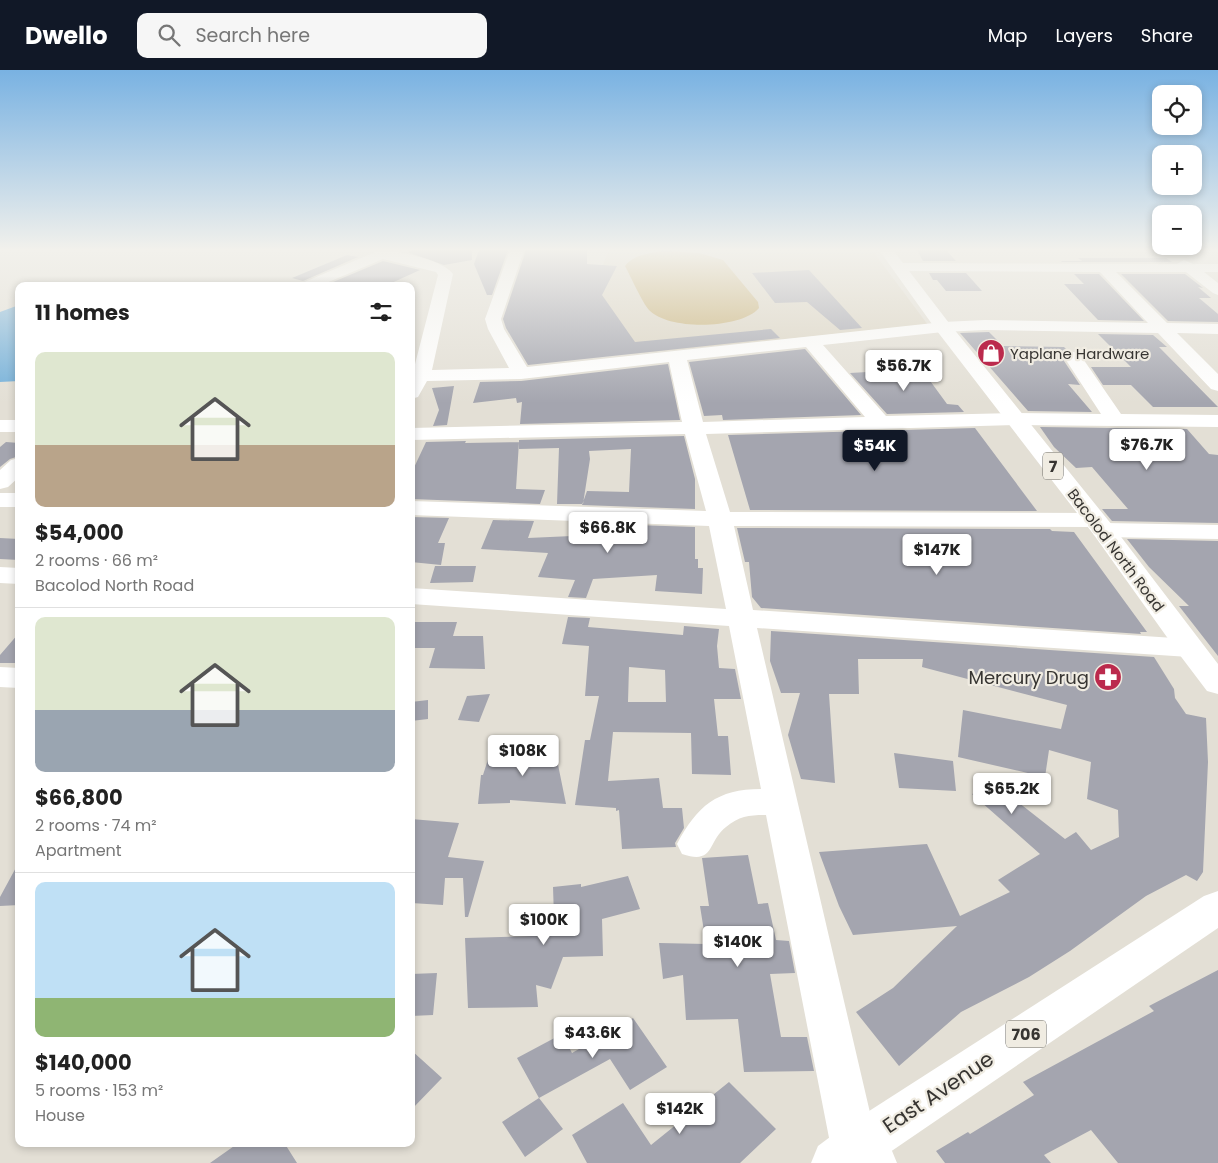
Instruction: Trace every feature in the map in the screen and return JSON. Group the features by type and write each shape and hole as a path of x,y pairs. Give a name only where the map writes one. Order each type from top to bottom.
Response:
{"main road":[{"path":"438,301 416,374 521,373 943,327 985,325 1218,329"},
{"path":"499,301 493,319 496,329 521,373"},
{"name":"Bacolod North Road","path":"924,301 1099,525 1218,684"},
{"path":"1136,301 1218,385"},
{"path":"811,342 882,424"},
{"path":"677,356 694,428 720,519 781,802 854,1158"},
{"path":"1073,357 1116,420"},
{"path":"415,434 882,424 1016,419 1218,421"},
{"path":"0,426 15,426"},
{"path":"0,482 15,468"},
{"path":"0,500 15,500"},
{"path":"415,508 720,519 1099,525 1218,532"},
{"path":"0,575 15,576"},
{"path":"415,596 1190,648"},
{"path":"0,677 15,678"},
{"path":"695,844 712,818 740,802 781,802"},
{"name":"East Avenue","path":"854,1158 1218,907"}],"shaded area":[{"path":"588,301 910,301 928,325 630,354 586,306"},
{"path":"643,301 757,301 759,308 750,315 737,320 705,325 672,322 659,317 646,306"}],"water":[{"path":"15,306 15,381 0,382 0,312"}],"building":[{"path":"509,301 606,301 635,342 771,329 780,338 528,365 506,328 503,319"},
{"path":"773,301 837,301 862,328 840,330 807,302 775,303"},
{"path":"1080,301 1125,301 1144,321 1098,320"},
{"path":"1148,301 1203,301 1218,314 1218,322 1168,321"},
{"path":"989,332 1003,346 1064,347 1068,351 1062,358 1080,385 1068,384 1092,412 1028,411 960,333"},
{"path":"1098,334 1153,335 1167,347 1159,347 1218,407 1153,407 1131,385 1103,385 1091,367 1131,367"},
{"path":"805,349 861,415 723,420 722,415 704,416 689,362"},
{"path":"917,363 947,404 958,405 964,412 887,414 850,373 902,370 905,373"},
{"path":"668,364 680,420 520,424 522,402 517,403 516,398 473,403 480,382 521,381"},
{"path":"454,386 447,425 433,426 439,410 432,388"},
{"path":"1040,427 1187,429 1209,454 1218,455 1218,523 1112,521 1102,509 1128,509 1092,467 1076,468 1054,447"},
{"path":"975,428 1037,511 750,510 728,435"},
{"path":"684,436 695,479 695,509 557,504 559,448 519,449 519,440","holes":["631,449 629,492 587,491 583,501 590,459 589,451"]},
{"path":"6,442 15,443 15,457 0,467 0,447"},
{"path":"426,442 519,442 516,489 545,490 540,504 415,499 415,465"},
{"path":"415,517 449,518 438,543 445,543 441,565 415,562"},
{"path":"493,520 534,521 528,538 572,536 576,523 695,527 695,559 698,559 698,568 703,568 702,594 655,591 657,575 593,579 586,598 568,597 575,580 538,577 548,553 481,549"},
{"path":"737,528 1050,529 1052,531 1074,532 1147,632 1140,632 1141,634 761,608 752,597 749,562 745,562"},
{"path":"0,538 15,539 15,560 0,559"},
{"path":"1127,539 1218,541 1218,656 1179,606 1189,606 1149,567"},
{"path":"435,566 476,566 473,582 430,583"},
{"path":"568,617 590,618 588,627 683,635 684,626 719,629 717,646 719,668 735,669 741,699 714,699 718,736 728,736 731,775 692,774 691,733 613,732 608,781 659,778 663,808 682,808 684,828 675,843 676,847 622,849 619,810 616,811 616,808 575,805 585,740 590,740 599,696 585,696 589,646 562,644","holes":["629,667 665,670 666,702 628,702"]},
{"path":"415,622 457,622 453,636 483,636 485,669 429,668 435,648 415,648"},
{"path":"771,631 1154,657 1174,689 1175,698 1186,714 1206,718 1208,762 1203,872 1197,881 1186,875 1146,896 1070,951 1029,977 961,1012 899,1066 856,1012 893,988 957,926 853,935 839,906 819,852 927,844 960,916 1010,892 998,880 1040,854 972,794 999,787 1065,839 1076,832 1091,850 1119,837 1118,810 1087,799 1091,762 1049,750 1045,777 958,757 963,710 1061,729 1067,705 922,667 923,659 858,659 859,694 829,694 835,783 801,779 788,735 800,693 781,693 770,661"},
{"path":"15,638 15,663 0,663 0,655"},
{"path":"490,694 479,722 458,720 467,696"},
{"path":"428,700 428,719 415,721 415,702"},
{"path":"553,740 566,804 510,800 510,803 478,804 481,775 483,775 491,750 534,753 532,744"},
{"path":"894,753 953,761 956,791 899,788"},
{"path":"415,819 459,823 448,857 484,861 468,917 465,917 463,878 445,878 443,905 415,903"},
{"path":"748,855 758,904 768,903 776,940 789,941 795,973 770,974 781,1037 807,1037 814,1071 744,1072 738,1019 686,1020 683,975 663,979 659,943 706,944 700,906 709,906 702,858"},
{"path":"15,869 15,905 0,906 0,897"},
{"path":"628,876 640,909 602,919 603,956 563,957 551,989 536,985 538,1007 468,1008 465,938 564,935 565,918 554,917 553,887 581,884 581,887"},
{"path":"1218,970 1218,1163 1118,1163 1091,1130 1044,1155 1051,1163 945,1163 936,1151 968,1132 970,1134 1034,1095 1023,1082 1154,1011 1149,1006"},
{"path":"437,973 433,1015 415,1016 415,974"},
{"path":"633,1018 667,1067 630,1090 610,1059 539,1098 517,1058 562,1034 572,1053"},
{"path":"415,1054 442,1078 415,1106"},
{"path":"729,1082 776,1129 740,1163 587,1163 572,1135 623,1103 651,1145"},
{"path":"539,1098 563,1129 525,1157 502,1122"},
{"path":"233,1147 287,1147 297,1163 210,1163"}],"place":[{"name":"Yaplane Hardware","path":"991,353"},
{"name":"Mercury Drug","path":"1108,677"}]}
